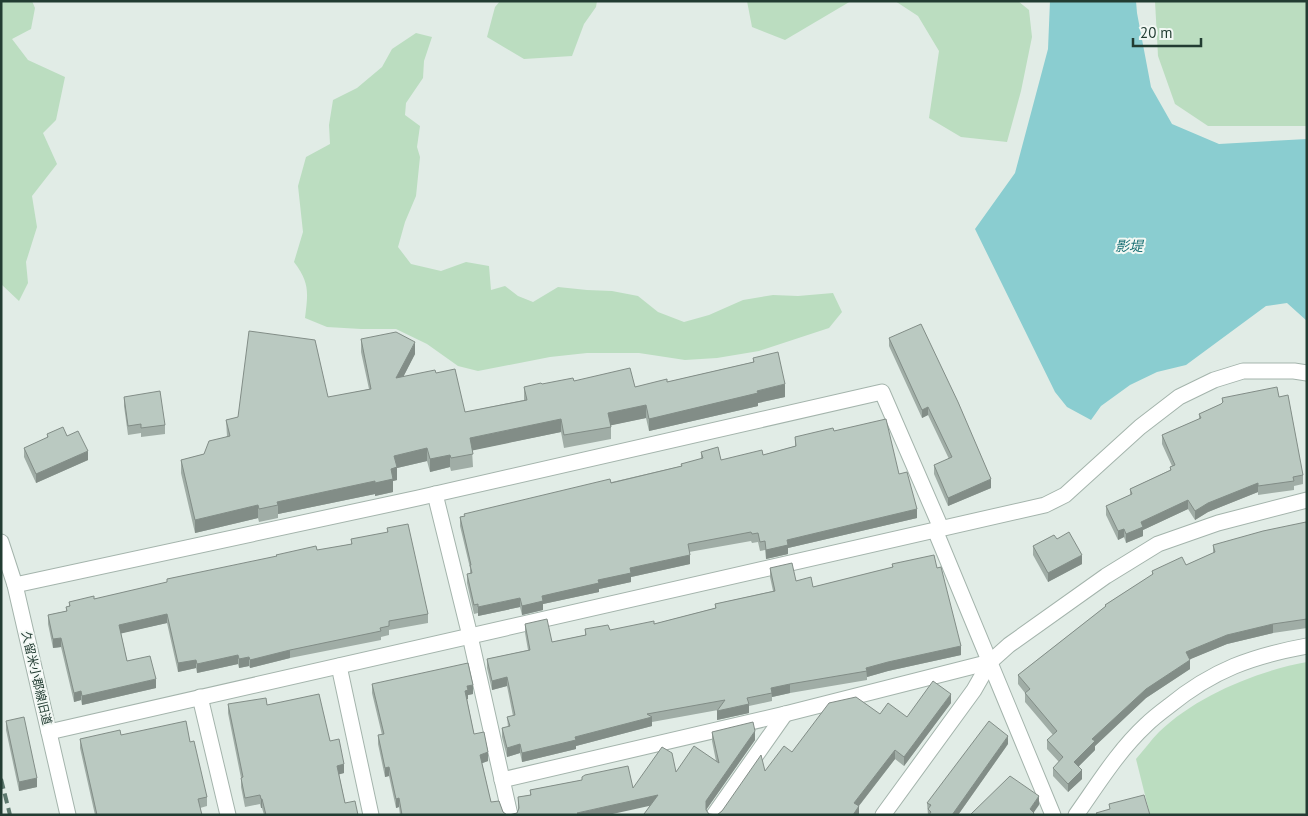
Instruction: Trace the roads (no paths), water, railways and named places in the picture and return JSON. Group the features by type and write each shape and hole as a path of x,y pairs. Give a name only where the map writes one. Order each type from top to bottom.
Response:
{"street":[{"path":"50,732 1044,505 1065,495 1140,427 1180,397 1214,380 1243,371 1294,371 1307,373"},
{"path":"15,585 436,494 882,392 990,662 1054,815"},
{"path":"436,494 510,815"},
{"path":"883,815 974,690 990,662 1009,645 1106,576 1158,544 1218,523 1307,500"},
{"name":"久留米小郡線旧道","path":"1,542 15,585 68,815"},
{"path":"1076,815 1121,752 1146,724 1177,700 1206,679 1236,664 1272,652 1307,646"},
{"path":"502,780 785,714 990,662"},
{"path":"339,666 371,815"},
{"path":"200,698 228,815"},
{"path":"714,815 785,714"}],"water":[{"name":"影堤","path":"1050,1 1136,1 1151,87 1172,124 1219,144 1307,139 1307,321 1287,303 1266,306 1186,365 1157,372 1130,385 1101,406 1091,420 1067,407 1055,392 975,229 1015,173 1048,49"}],"railway":[{"path":"1,779 10,815"}]}
